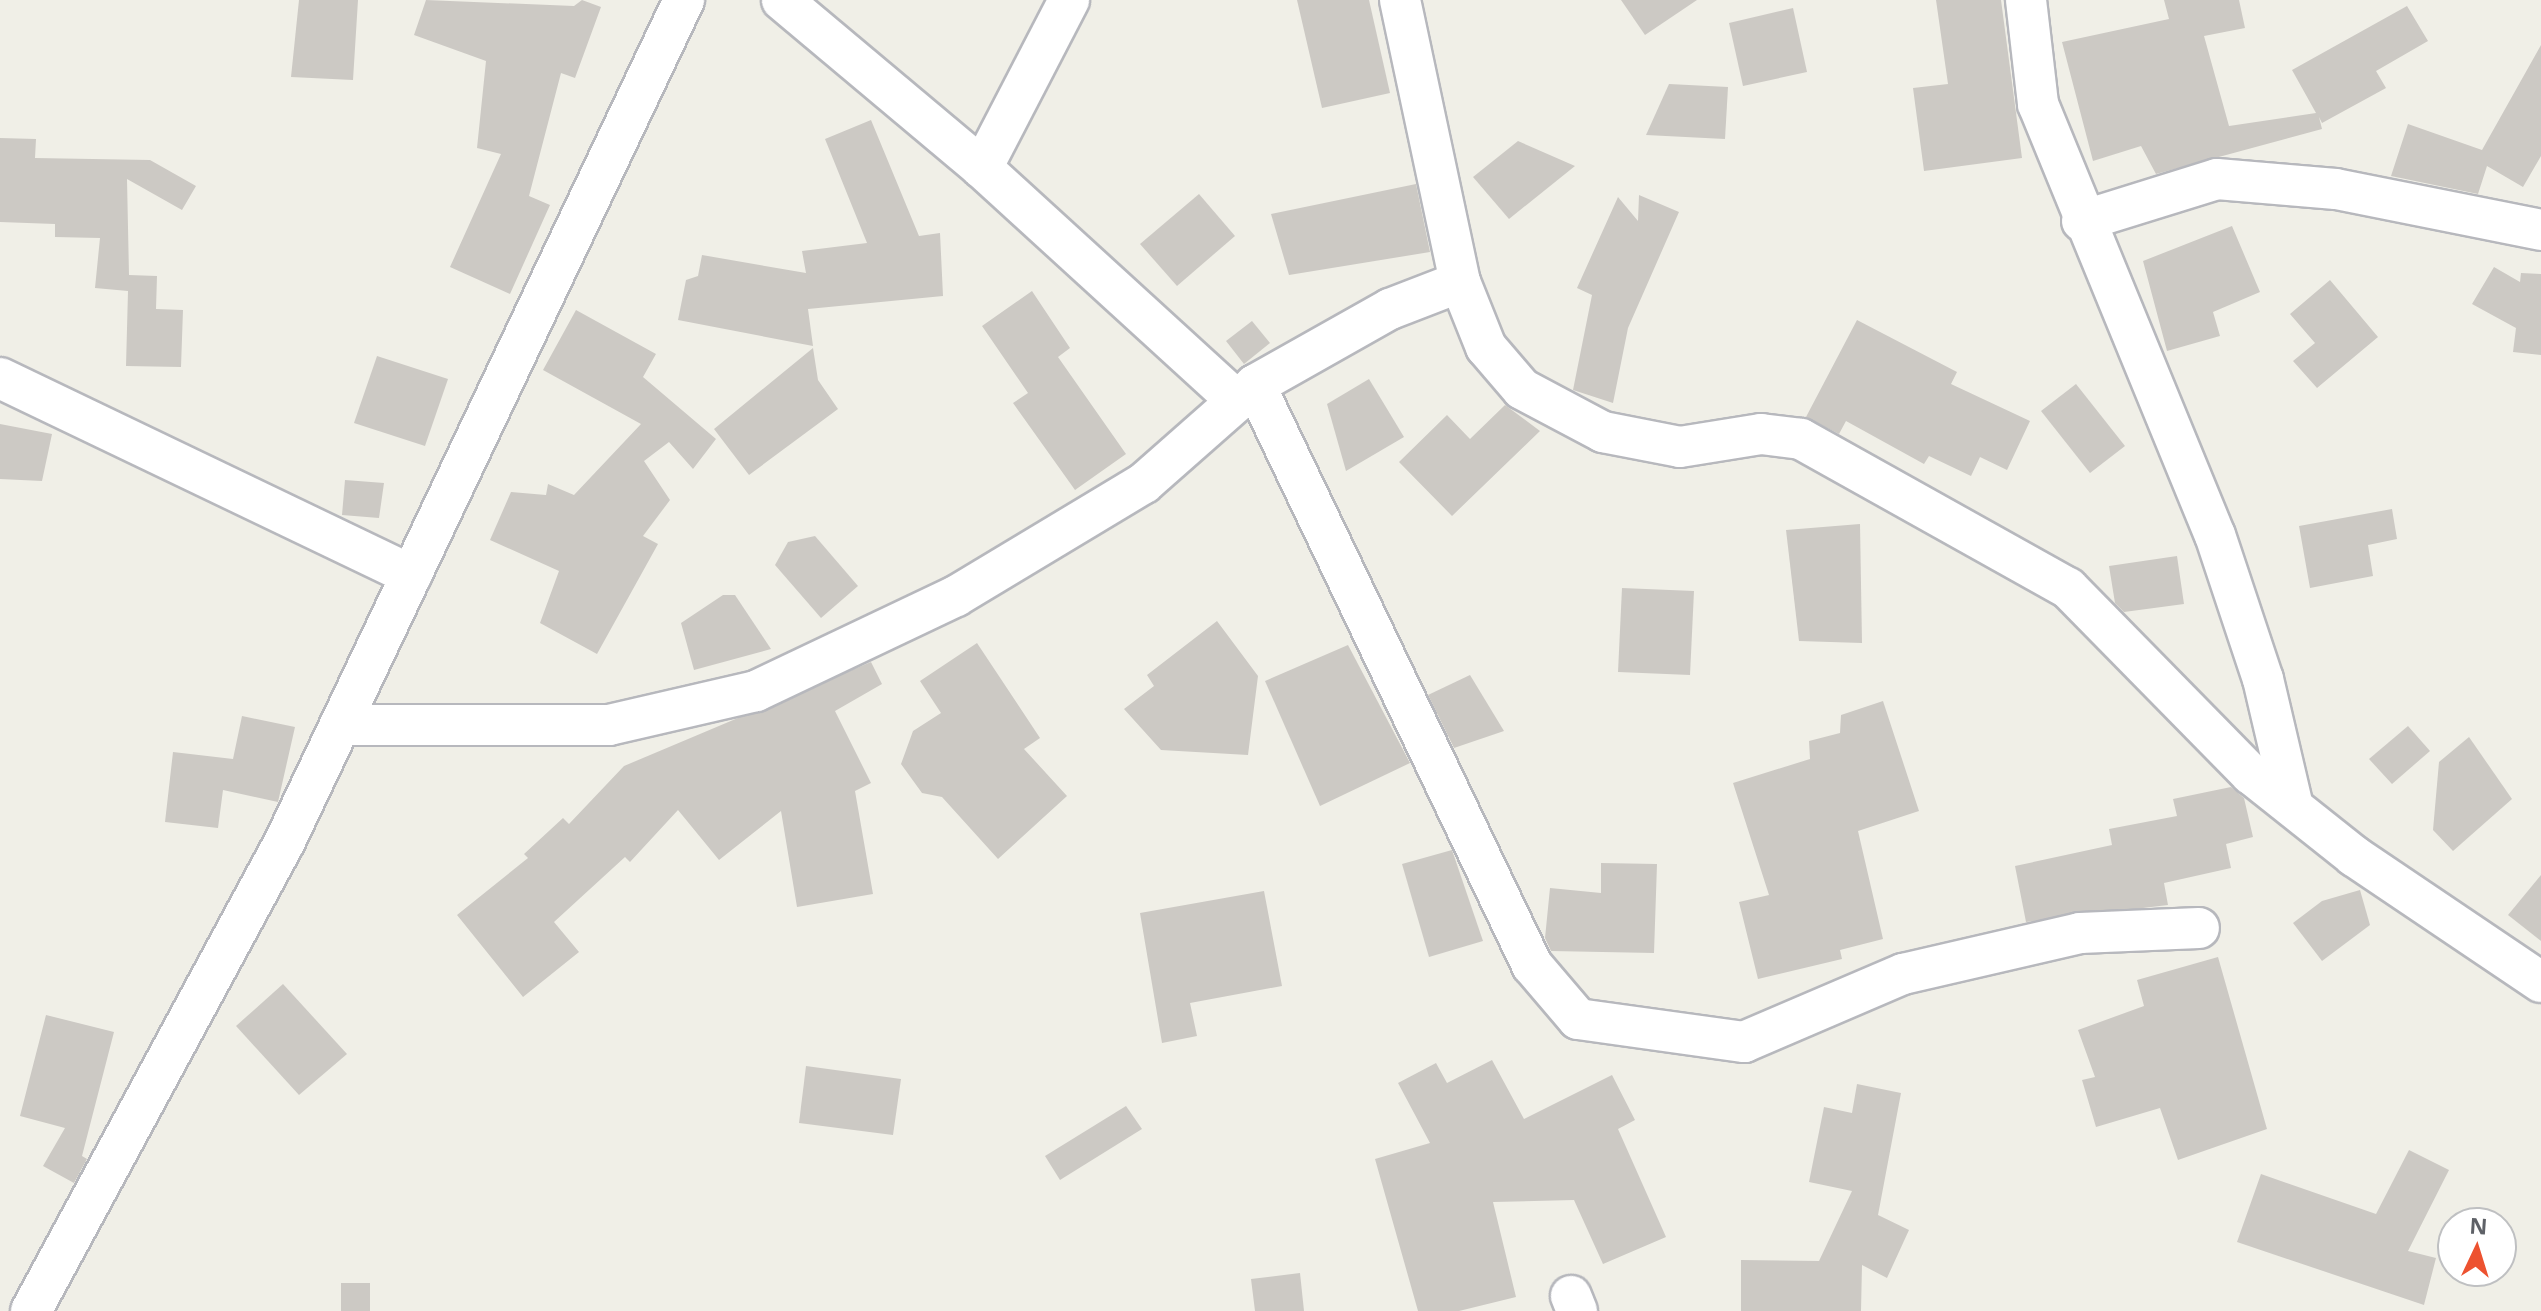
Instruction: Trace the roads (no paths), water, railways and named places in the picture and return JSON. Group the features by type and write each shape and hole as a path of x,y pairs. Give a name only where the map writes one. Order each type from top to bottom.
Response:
{"street":[{"path":"31,1311 340,725 684,0"},
{"path":"782,0 1246,392 1532,965 1578,1019 1744,1042 1903,974 2080,933 2199,928"},
{"path":"982,168 1069,0"},
{"path":"1400,0 1460,282 1486,347 1522,389 1603,432 1680,447 1761,434 1801,439 2068,588 2293,807 2541,982"},
{"path":"2026,0 2038,104 2082,221 2215,535 2263,679 2293,807"},
{"path":"2082,221 2217,179 2336,189 2541,230"},
{"path":"340,725 609,725 756,691 956,596 1144,483 1246,392 1390,309 1460,282"},
{"path":"0,378 411,575"}]}
